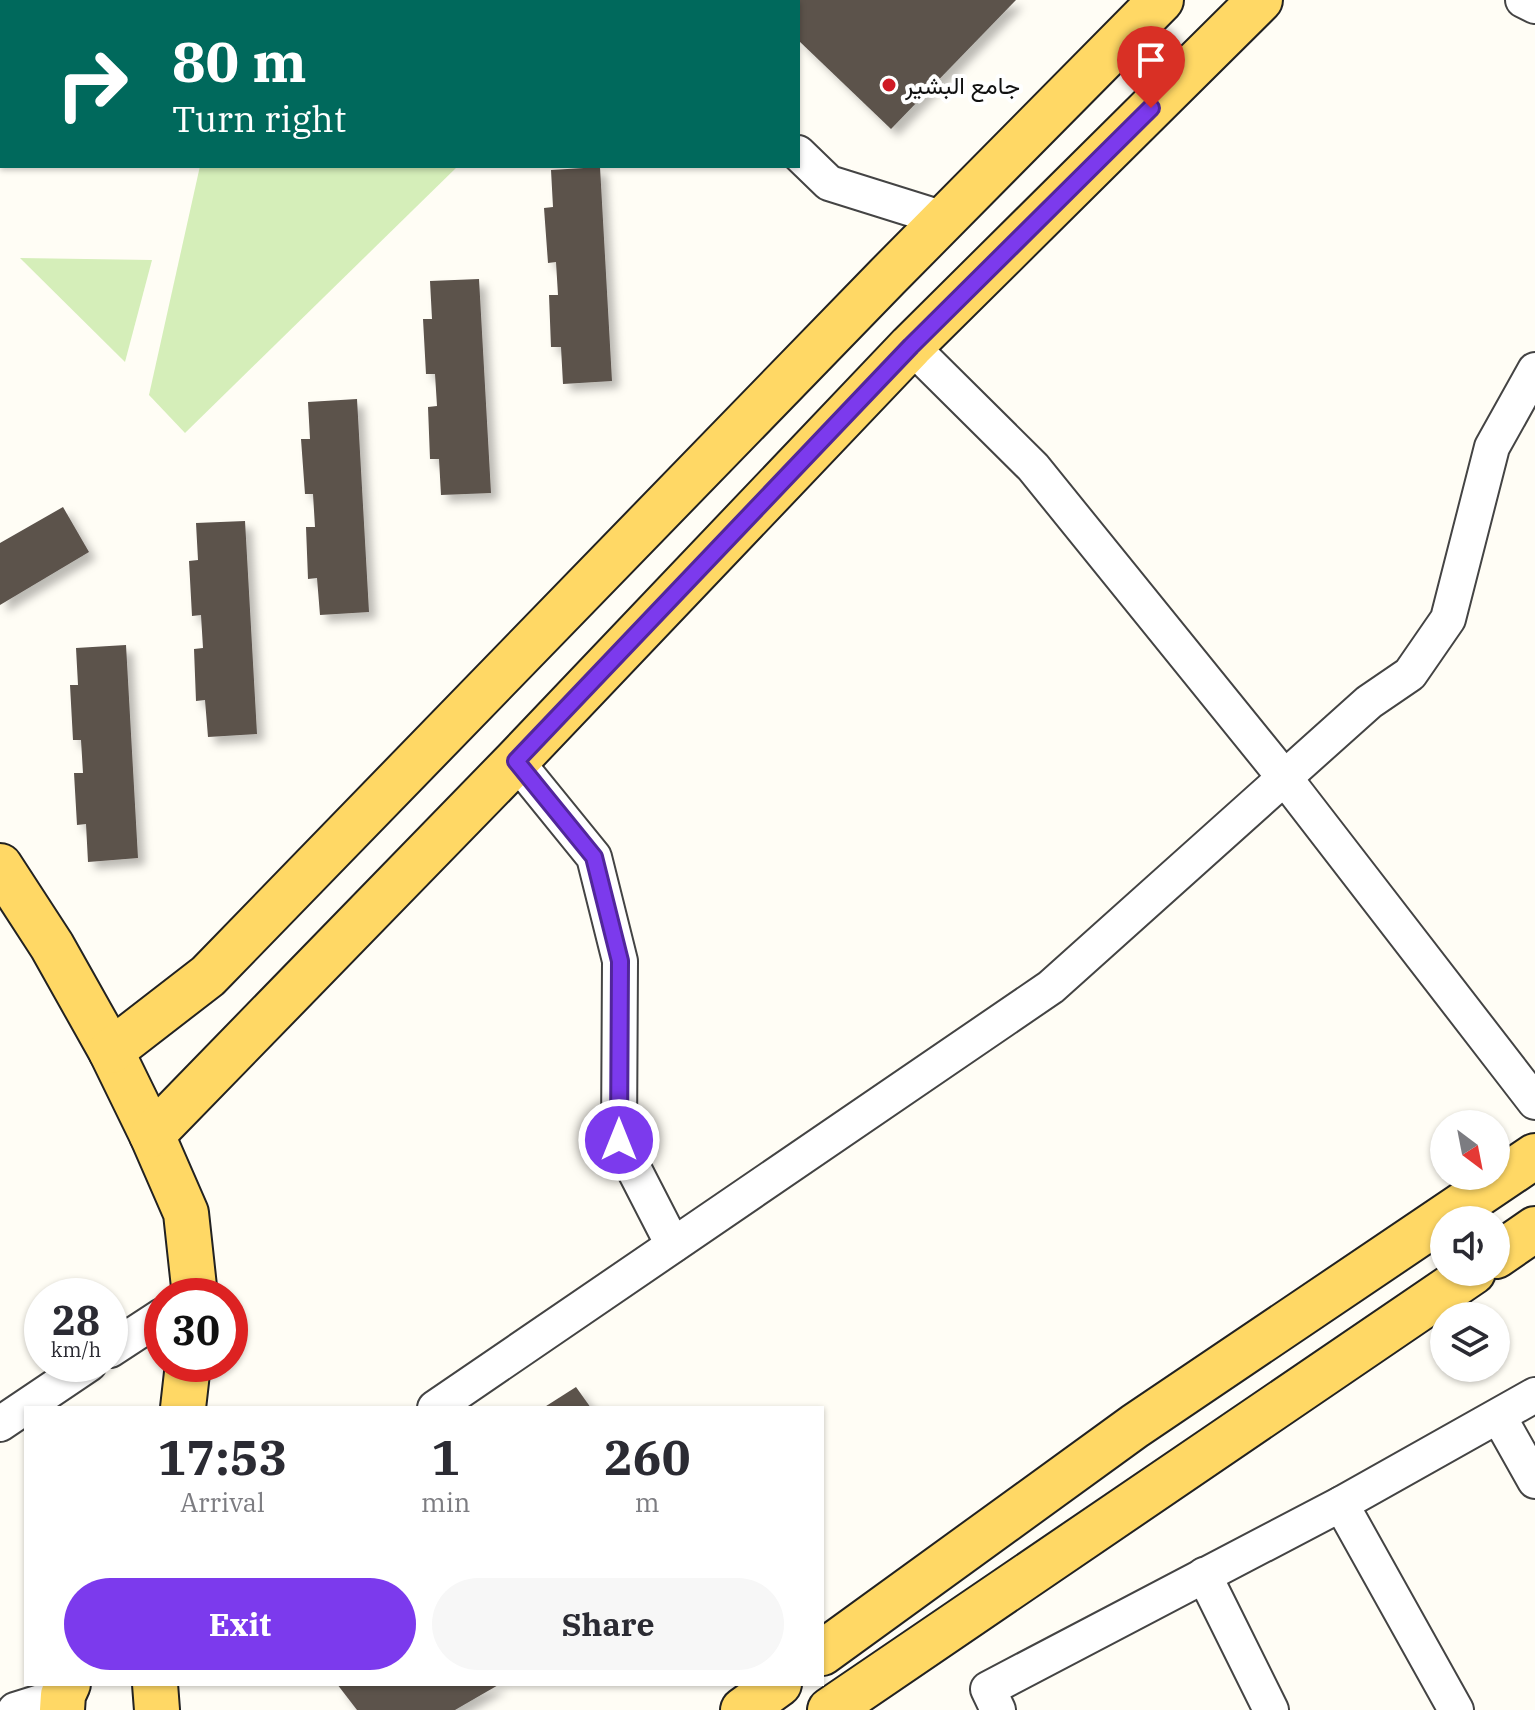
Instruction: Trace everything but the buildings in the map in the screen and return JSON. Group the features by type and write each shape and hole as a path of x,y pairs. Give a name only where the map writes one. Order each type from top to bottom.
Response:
{"main road":[{"path":"111,1051 208,976 1161,0"},
{"path":"152,1135 516,761 911,346 1260,0"},
{"path":"0,866 52,946 111,1051 152,1135 186,1213 186,1278"},
{"path":"824,1652 1135,1426 1535,1156"},
{"path":"1510,1246 1535,1229"},
{"path":"830,1710 1452,1286"},
{"path":"183,1406 186,1382"},
{"path":"155,1686 157,1710"},
{"path":"743,1710 776,1686"}],"street":[{"path":"1523,0 1535,6"},
{"path":"800,155 829,183 944,219"},
{"path":"911,346 1033,467 1284,777 1535,1102"},
{"path":"438,1406 1051,987 1369,702 1410,674 1448,619 1492,447 1535,370"},
{"path":"516,761 594,857 620,961 619,1140 673,1245"},
{"path":"27,1406 62,1382"},
{"path":"998,1710 988,1689 1341,1504 1535,1395"},
{"path":"0,1424 24,1408"},
{"path":"1499,1417 1535,1481"},
{"path":"1341,1504 1456,1710"},
{"path":"1204,1575 1271,1710"},
{"path":"15,1710 64,1696"}],"green space":[{"path":"200,168 456,168 185,433 149,395"},
{"path":"20,258 152,260 125,362"}],"place":[{"name":"جامع البشير","path":"889,85"}],"route":[{"path":"619,1140 620,961 594,857 516,761 911,346 1151,108"}]}
